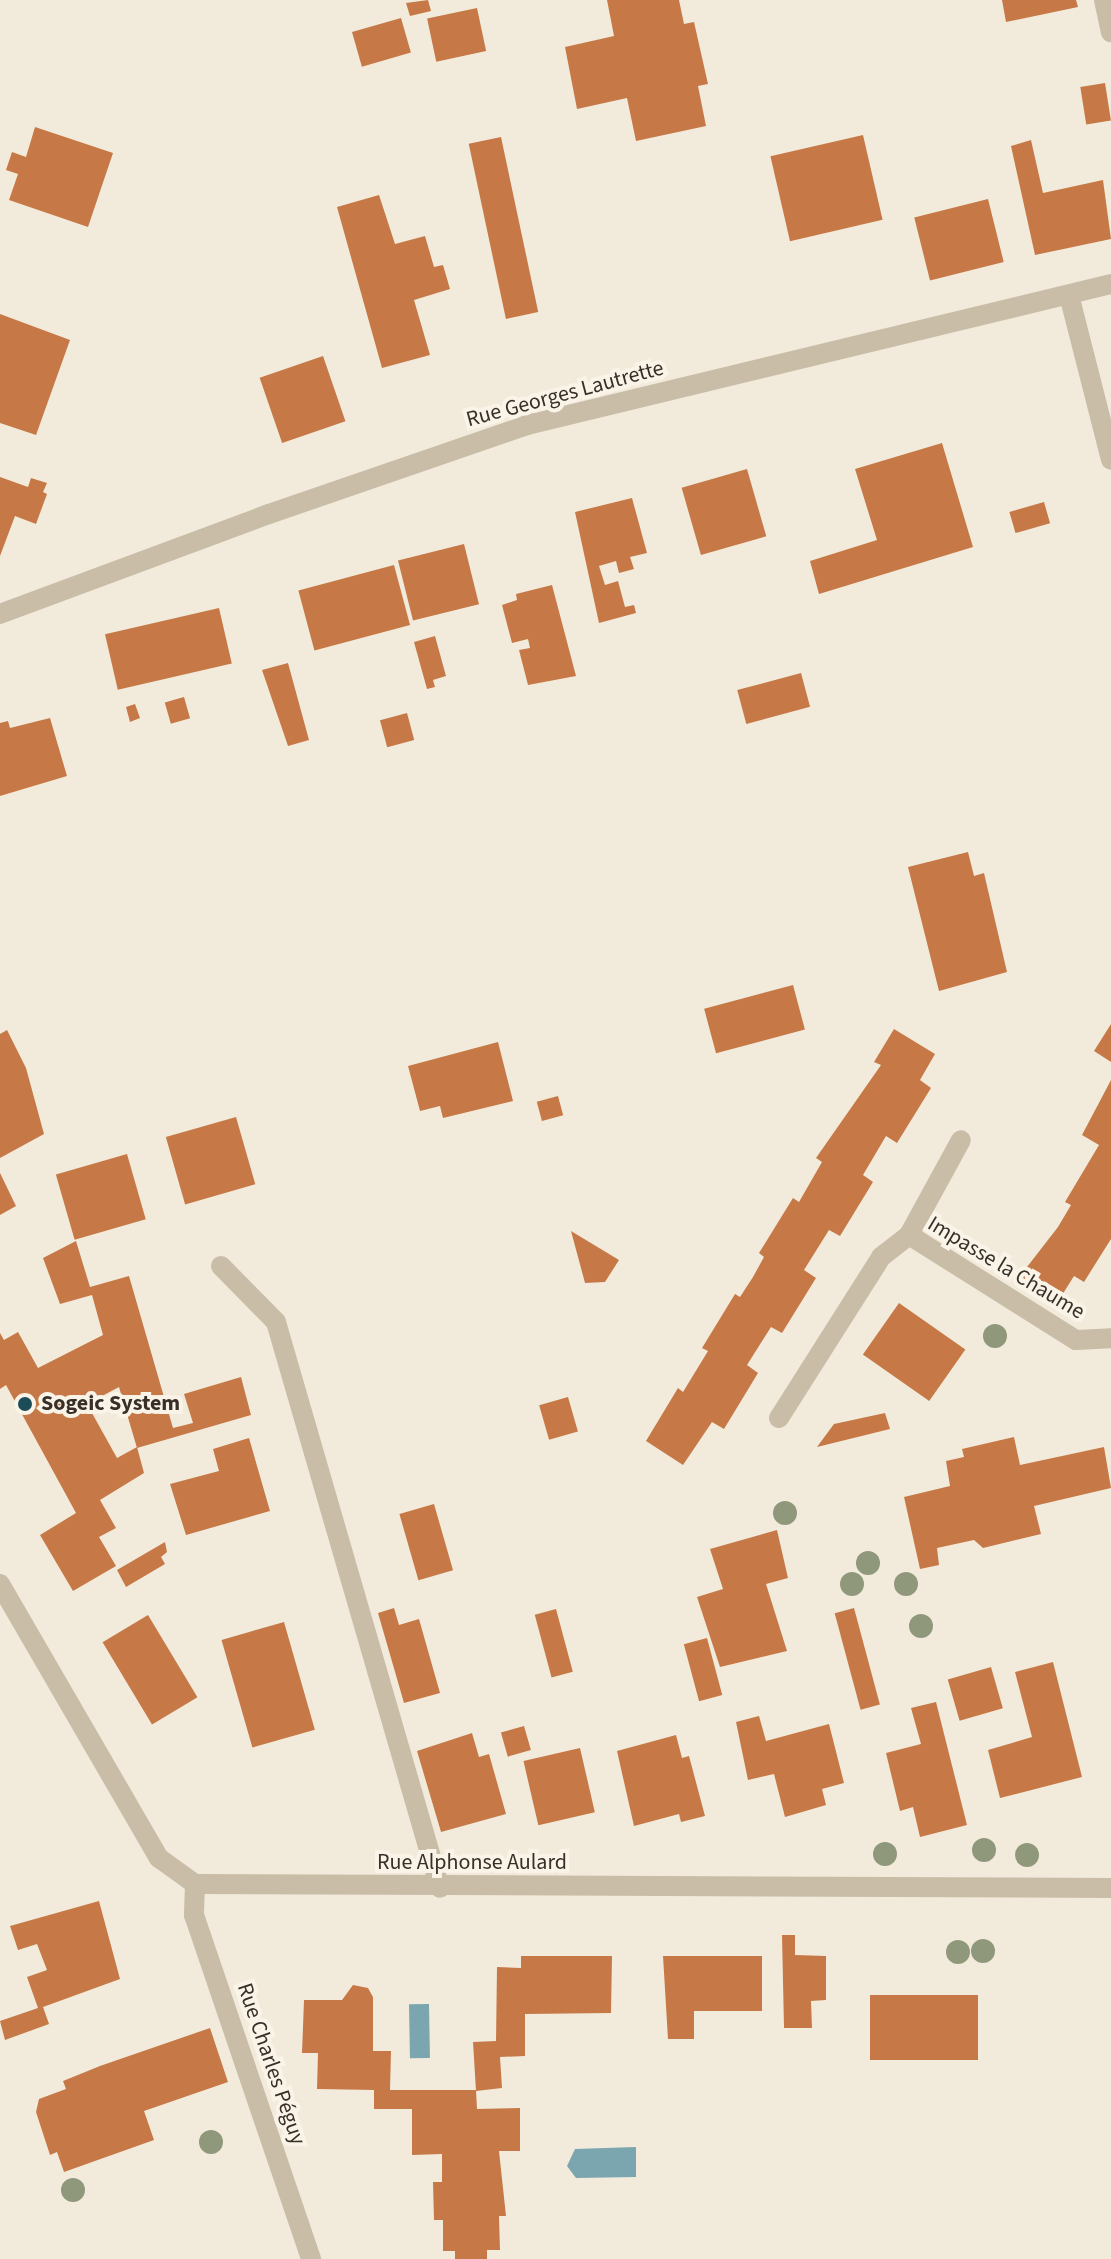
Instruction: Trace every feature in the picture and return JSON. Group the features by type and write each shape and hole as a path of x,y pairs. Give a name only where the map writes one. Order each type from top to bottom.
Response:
{"street":[{"path":"1104,0 1111,32"},
{"name":"Rue Georges Lautrette","path":"0,614 527,425 1111,284"},
{"path":"1069,295 1111,460"},
{"path":"909,1235 961,1140"},
{"name":"Impasse la Chaume","path":"779,1418 881,1257 909,1235 1076,1340 1111,1338"},
{"path":"221,1266 276,1322 440,1888"},
{"path":"0,1584 159,1858 195,1884"},
{"name":"Rue Alphonse Aulard","path":"195,1884 440,1888 1111,1888"},
{"name":"Rue Charles Péguy","path":"195,1884 194,1915 311,2259"}],"water":[{"path":"409,2004 429,2004 430,2058 410,2058"},
{"path":"636,2147 636,2177 576,2178 567,2166 575,2149"}],"building":[{"path":"428,0 431,11 410,16 406,3"},
{"path":"607,0 679,0 684,24 694,22 708,84 698,86 706,126 636,141 627,98 577,109 565,47 614,36"},
{"path":"1002,0 1076,0 1078,7 1006,22"},
{"path":"477,8 486,51 436,62 427,19"},
{"path":"401,18 411,53 362,67 352,32"},
{"path":"1105,83 1111,121 1086,124 1080,87"},
{"path":"35,127 113,153 88,227 9,200 18,174 6,170 12,152 26,157"},
{"path":"863,135 883,220 790,241 770,156"},
{"path":"501,137 538,312 506,319 469,144"},
{"path":"1031,140 1043,193 1103,180 1111,239 1035,255 1011,146"},
{"path":"379,195 395,244 425,236 434,267 443,265 450,289 414,300 430,355 382,368 337,207"},
{"path":"988,199 1004,262 930,280 914,217"},
{"path":"0,314 70,340 36,435 0,423"},
{"path":"323,356 345,421 282,443 260,378"},
{"path":"942,443 973,547 819,594 810,561 877,540 855,469"},
{"path":"747,469 766,536 701,555 682,488"},
{"path":"0,477 28,487 31,478 47,483 43,492 47,494 36,524 15,516 0,556"},
{"path":"632,498 647,553 630,557 634,569 619,573 616,561 599,566 605,585 618,581 625,607 634,605 636,613 599,623 575,512"},
{"path":"1044,502 1050,523 1015,533 1009,512"},
{"path":"464,544 479,604 413,621 398,560"},
{"path":"394,565 410,625 314,651 298,591"},
{"path":"552,585 576,676 528,685 519,650 530,648 528,639 512,643 502,605 517,600 516,594"},
{"path":"219,608 232,664 118,690 105,634"},
{"path":"435,636 446,676 433,680 435,687 427,689 414,642"},
{"path":"288,663 309,740 288,746 262,670"},
{"path":"801,673 810,707 746,724 737,690"},
{"path":"184,697 190,718 171,724 165,703"},
{"path":"135,704 140,718 130,722 126,707"},
{"path":"407,713 414,740 387,747 380,720"},
{"path":"50,718 67,776 0,796 0,723 8,721 10,728"},
{"path":"968,852 974,876 984,873 1007,972 939,991 908,867"},
{"path":"793,985 805,1029 716,1053 704,1009"},
{"path":"1111,1024 1111,1062 1094,1051"},
{"path":"894,1029 935,1054 920,1080 931,1088 897,1143 886,1136 863,1175 873,1182 840,1236 829,1230 804,1270 816,1278 782,1333 771,1327 747,1365 758,1373 724,1429 712,1422 683,1465 646,1441 678,1388 683,1392 708,1351 702,1348 735,1294 740,1297 753,1277 764,1257 759,1253 793,1198 799,1202 822,1162 816,1158 881,1065 874,1062"},
{"path":"7,1030 26,1068 44,1134 0,1158 0,1034"},
{"path":"498,1042 513,1101 443,1118 440,1106 420,1111 408,1066"},
{"path":"1111,1080 1111,1239 1084,1282 1074,1276 1059,1300 1020,1276 1058,1227 1071,1205 1065,1202 1099,1145 1082,1135"},
{"path":"558,1096 563,1115 542,1121 537,1102"},
{"path":"236,1117 255,1184 185,1204 166,1137"},
{"path":"127,1154 146,1219 75,1240 56,1174"},
{"path":"0,1173 16,1206 0,1215"},
{"path":"571,1231 619,1260 605,1282 585,1283"},
{"path":"76,1241 90,1287 129,1276 173,1428 193,1423 184,1394 241,1377 251,1415 137,1448 144,1473 100,1500 116,1528 99,1537 116,1566 73,1591 40,1535 76,1513 6,1385 0,1389 0,1333 4,1340 18,1332 38,1368 103,1335 92,1295 60,1304 43,1258","holes":["119,1387 137,1447 117,1458 87,1404"]},
{"path":"899,1303 965,1349 929,1401 863,1355"},
{"path":"568,1397 578,1432 549,1440 539,1405"},
{"path":"885,1413 890,1429 817,1447 834,1424"},
{"path":"1014,1437 1020,1465 1104,1447 1111,1488 1034,1506 1041,1534 983,1548 974,1540 937,1548 939,1565 920,1569 904,1497 950,1486 946,1461 964,1457 962,1449"},
{"path":"249,1438 270,1511 186,1535 170,1484 219,1471 213,1449"},
{"path":"434,1504 453,1570 418,1580 399,1514"},
{"path":"777,1530 788,1578 766,1584 787,1651 720,1667 697,1597 723,1589 710,1549"},
{"path":"165,1542 167,1552 161,1557 165,1564 126,1587 117,1570"},
{"path":"394,1608 399,1625 419,1619 440,1693 404,1703 378,1613"},
{"path":"854,1608 880,1705 861,1710 835,1613"},
{"path":"556,1609 573,1672 552,1677 535,1615"},
{"path":"148,1615 197,1697 152,1725 103,1642"},
{"path":"284,1622 315,1730 252,1748 222,1640"},
{"path":"707,1638 722,1695 699,1701 684,1644"},
{"path":"1053,1662 1082,1777 1000,1798 988,1750 1032,1737 1015,1672"},
{"path":"991,1667 1003,1708 960,1721 948,1679"},
{"path":"936,1702 967,1825 920,1837 913,1807 900,1811 886,1753 921,1744 911,1708"},
{"path":"759,1716 766,1741 829,1724 844,1783 822,1789 826,1805 785,1817 774,1774 748,1780 736,1722"},
{"path":"524,1726 531,1750 508,1757 501,1733"},
{"path":"472,1733 479,1757 489,1754 506,1814 441,1832 417,1751"},
{"path":"676,1735 682,1758 689,1756 705,1816 681,1822 679,1814 634,1826 617,1751"},
{"path":"580,1748 595,1812 538,1825 523,1761"},
{"path":"99,1901 120,1979 43,2007 49,2024 5,2040 0,2021 38,2008 27,1977 47,1970 37,1944 18,1950 10,1926"},
{"path":"782,1935 795,1935 795,1955 826,1956 826,2000 811,2001 812,2028 784,2028"},
{"path":"521,1956 612,1956 611,2013 525,2014 525,2056 500,2057 502,2088 476,2091 473,2042 496,2041 497,1967 521,1968"},
{"path":"663,1956 762,1956 762,2011 694,2011 694,2039 668,2039"},
{"path":"353,1985 368,1988 373,1997 373,2051 391,2051 390,2090 476,2090 477,2109 520,2108 520,2151 499,2151 506,2216 499,2216 500,2250 487,2250 487,2259 455,2259 455,2251 443,2251 443,2220 434,2220 433,2182 442,2182 442,2154 412,2155 412,2109 374,2109 374,2090 317,2089 318,2053 302,2053 304,2000 342,2000"},
{"path":"870,1995 978,1995 978,2060 870,2060"},
{"path":"210,2028 228,2082 144,2111 154,2140 64,2172 57,2152 50,2155 36,2112 39,2099 66,2089 63,2081"}],"place":[{"name":"Sogeic System","path":"25,1404"}]}
